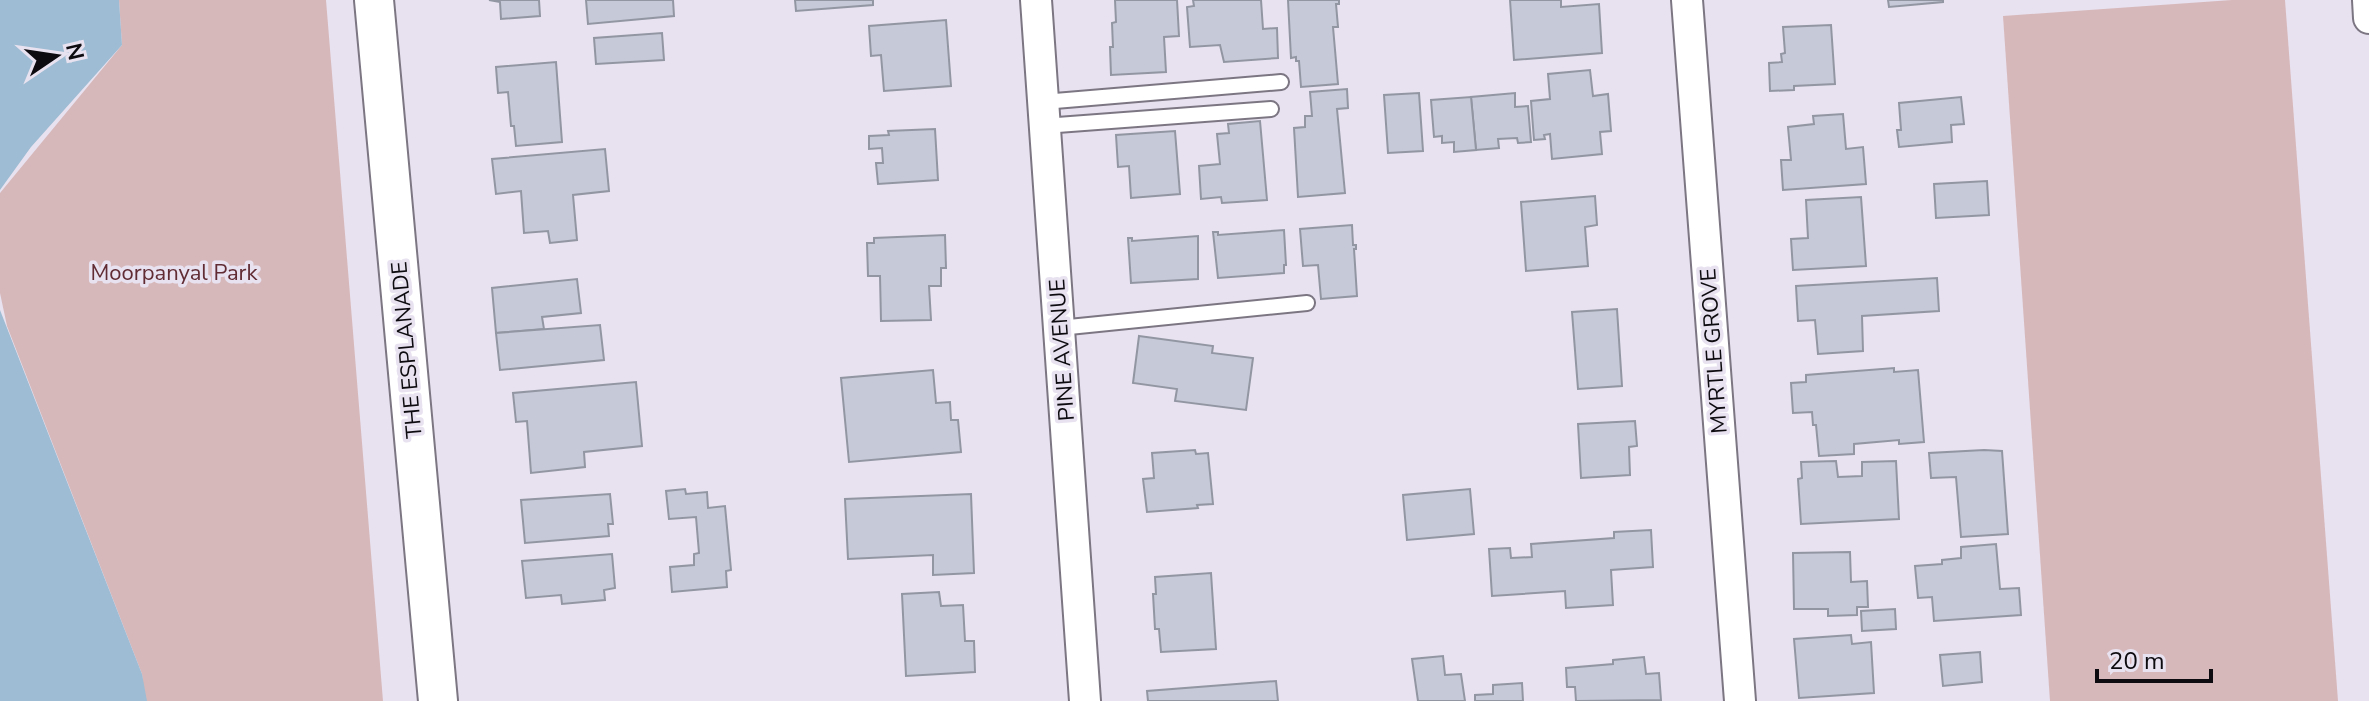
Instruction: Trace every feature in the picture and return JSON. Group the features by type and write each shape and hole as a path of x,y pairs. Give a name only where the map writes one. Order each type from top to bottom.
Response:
{"street":[{"name":"THE ESPLANADE","path":"374,0 438,701"},
{"name":"PINE AVENUE","path":"1036,0 1085,701"},
{"name":"MYRTLE GROVE","path":"1687,0 1740,701"},
{"path":"2368,0 2369,18"}],"lane":[{"path":"1044,114 1281,82"},
{"path":"1044,114 1271,109"},
{"path":"1059,328 1307,303"}],"green space":[{"name":"Moorpanyal Park","path":"119,0 326,0 383,701 145,701 142,674 7,326 0,293 0,193 122,45"},
{"path":"2232,0 2285,0 2338,701 2050,701 2003,16"}],"water":[{"path":"0,0 119,0 122,45 31,147 0,190"},
{"path":"0,310 142,674 147,701 0,701"}],"building":[{"path":"489,0 539,0 540,16 501,19 500,2"},
{"path":"586,0 673,0 674,16 588,24"},
{"path":"795,0 873,0 873,5 796,11"},
{"path":"1115,0 1177,0 1179,36 1164,37 1166,72 1111,75 1110,47 1113,47 1112,23 1116,22"},
{"path":"1193,0 1261,0 1263,29 1277,28 1278,58 1224,62 1220,45 1190,47 1187,7 1194,6"},
{"path":"1288,0 1339,0 1336,4 1338,27 1333,27 1338,84 1301,87 1299,61 1296,57 1291,58"},
{"path":"1510,0 1561,0 1561,7 1599,4 1602,53 1514,60"},
{"path":"1888,0 1943,0 1943,2 1889,7"},
{"path":"946,20 951,86 884,91 881,55 871,56 869,26"},
{"path":"1831,25 1835,84 1794,86 1794,90 1770,91 1769,63 1782,62 1781,54 1785,53 1783,27"},
{"path":"662,33 664,60 596,64 594,38"},
{"path":"556,62 562,142 516,146 508,92 498,93 496,67"},
{"path":"1590,70 1593,96 1608,94 1611,131 1600,132 1602,154 1552,159 1550,134 1544,135 1545,139 1534,140 1531,101 1550,99 1548,74"},
{"path":"1347,89 1348,108 1337,109 1345,193 1298,197 1294,128 1305,127 1305,116 1312,116 1310,92"},
{"path":"1419,93 1423,151 1388,153 1384,95"},
{"path":"1515,93 1515,107 1528,106 1531,142 1518,143 1517,138 1498,139 1499,148 1476,150 1471,97"},
{"path":"1471,97 1476,150 1454,152 1454,142 1442,143 1442,136 1434,137 1431,100"},
{"path":"1961,97 1964,124 1951,125 1952,142 1899,147 1899,103"},
{"path":"1843,114 1846,149 1863,147 1866,184 1783,190 1781,160 1791,160 1788,127 1814,124 1813,116"},
{"path":"1260,121 1267,200 1222,203 1221,197 1201,199 1199,166 1220,164 1217,134 1229,133 1228,124"},
{"path":"935,129 938,180 878,184 876,163 883,163 882,148 869,149 869,136 889,135 888,131"},
{"path":"1175,131 1180,194 1131,198 1129,166 1118,167 1116,135"},
{"path":"605,149 609,191 573,195 577,240 550,243 548,231 524,233 521,191 496,194 492,159"},
{"path":"1987,181 1989,215 1936,218 1934,184"},
{"path":"1595,196 1597,225 1585,227 1588,266 1526,271 1521,202"},
{"path":"1861,197 1866,266 1793,270 1791,239 1808,238 1806,200"},
{"path":"1352,225 1353,245 1356,245 1357,296 1321,299 1318,265 1303,266 1300,229"},
{"path":"1284,230 1284,273 1218,278 1213,232 1218,232 1218,235"},
{"path":"945,235 946,268 941,268 941,286 929,286 931,320 881,321 880,276 868,276 867,243 874,243 874,238"},
{"path":"1198,236 1198,279 1131,283 1128,238 1132,241"},
{"path":"1937,278 1939,311 1862,316 1863,351 1818,354 1815,320 1798,321 1796,286"},
{"path":"577,279 581,313 542,317 544,329 496,333 492,288"},
{"path":"1617,309 1622,386 1578,389 1572,312"},
{"path":"600,325 604,360 500,370 496,333"},
{"path":"1139,336 1213,346 1212,353 1253,358 1246,410 1175,401 1177,389 1133,383"},
{"path":"1894,368 1894,372 1918,370 1924,442 1899,444 1899,440 1854,444 1854,454 1819,456 1812,412 1793,413 1791,383 1806,382 1806,375"},
{"path":"933,370 936,403 950,402 951,420 958,420 961,452 849,462 841,378"},
{"path":"636,382 642,446 584,452 585,467 531,473 527,421 516,422 513,393"},
{"path":"1635,421 1637,446 1629,447 1630,475 1581,478 1578,424"},
{"path":"1195,450 1196,454 1208,453 1213,504 1147,512 1143,479 1154,478 1152,453"},
{"path":"2002,451 2008,534 1961,537 1956,477 1931,478 1929,453"},
{"path":"1836,461 1838,477 1862,476 1862,462 1896,461 1899,519 1801,524 1798,479 1802,478 1801,462"},
{"path":"685,489 686,494 707,492 708,508 725,506 731,570 726,571 727,587 672,592 670,567 694,565 694,554 699,553 696,517 669,519 666,491"},
{"path":"1470,489 1474,534 1407,540 1403,495"},
{"path":"610,494 613,524 608,524 609,536 525,543 521,500"},
{"path":"971,494 974,573 933,575 933,555 848,559 845,499"},
{"path":"1651,530 1653,567 1611,570 1613,605 1566,608 1565,591 1492,596 1489,549 1510,548 1511,558 1532,557 1531,544 1614,538 1614,532"},
{"path":"1996,544 2000,589 2019,588 2021,615 1934,621 1932,597 1918,598 1915,566 1942,564 1942,560 1961,558 1961,547"},
{"path":"1850,552 1851,582 1867,581 1868,607 1857,607 1857,615 1828,616 1828,609 1794,609 1793,553"},
{"path":"612,554 615,588 604,590 605,600 562,604 561,595 526,598 522,561"},
{"path":"1211,573 1216,649 1161,652 1159,629 1155,629 1155,577"},
{"path":"939,592 941,606 963,605 965,641 974,641 975,672 906,676 902,594"},
{"path":"1895,609 1896,629 1862,631 1861,611"},
{"path":"1851,635 1852,644 1871,642 1874,693 1799,698 1794,639"},
{"path":"1980,652 1982,682 1943,686 1940,655"},
{"path":"1443,656 1445,675 1461,674 1465,701 1418,701 1412,659"},
{"path":"1644,657 1646,674 1659,673 1661,700 1576,701 1575,687 1567,687 1566,668 1613,664 1613,660"},
{"path":"1276,681 1278,701 1148,701 1147,691"},
{"path":"1522,683 1523,701 1475,701 1475,695 1493,694 1493,685"}]}
